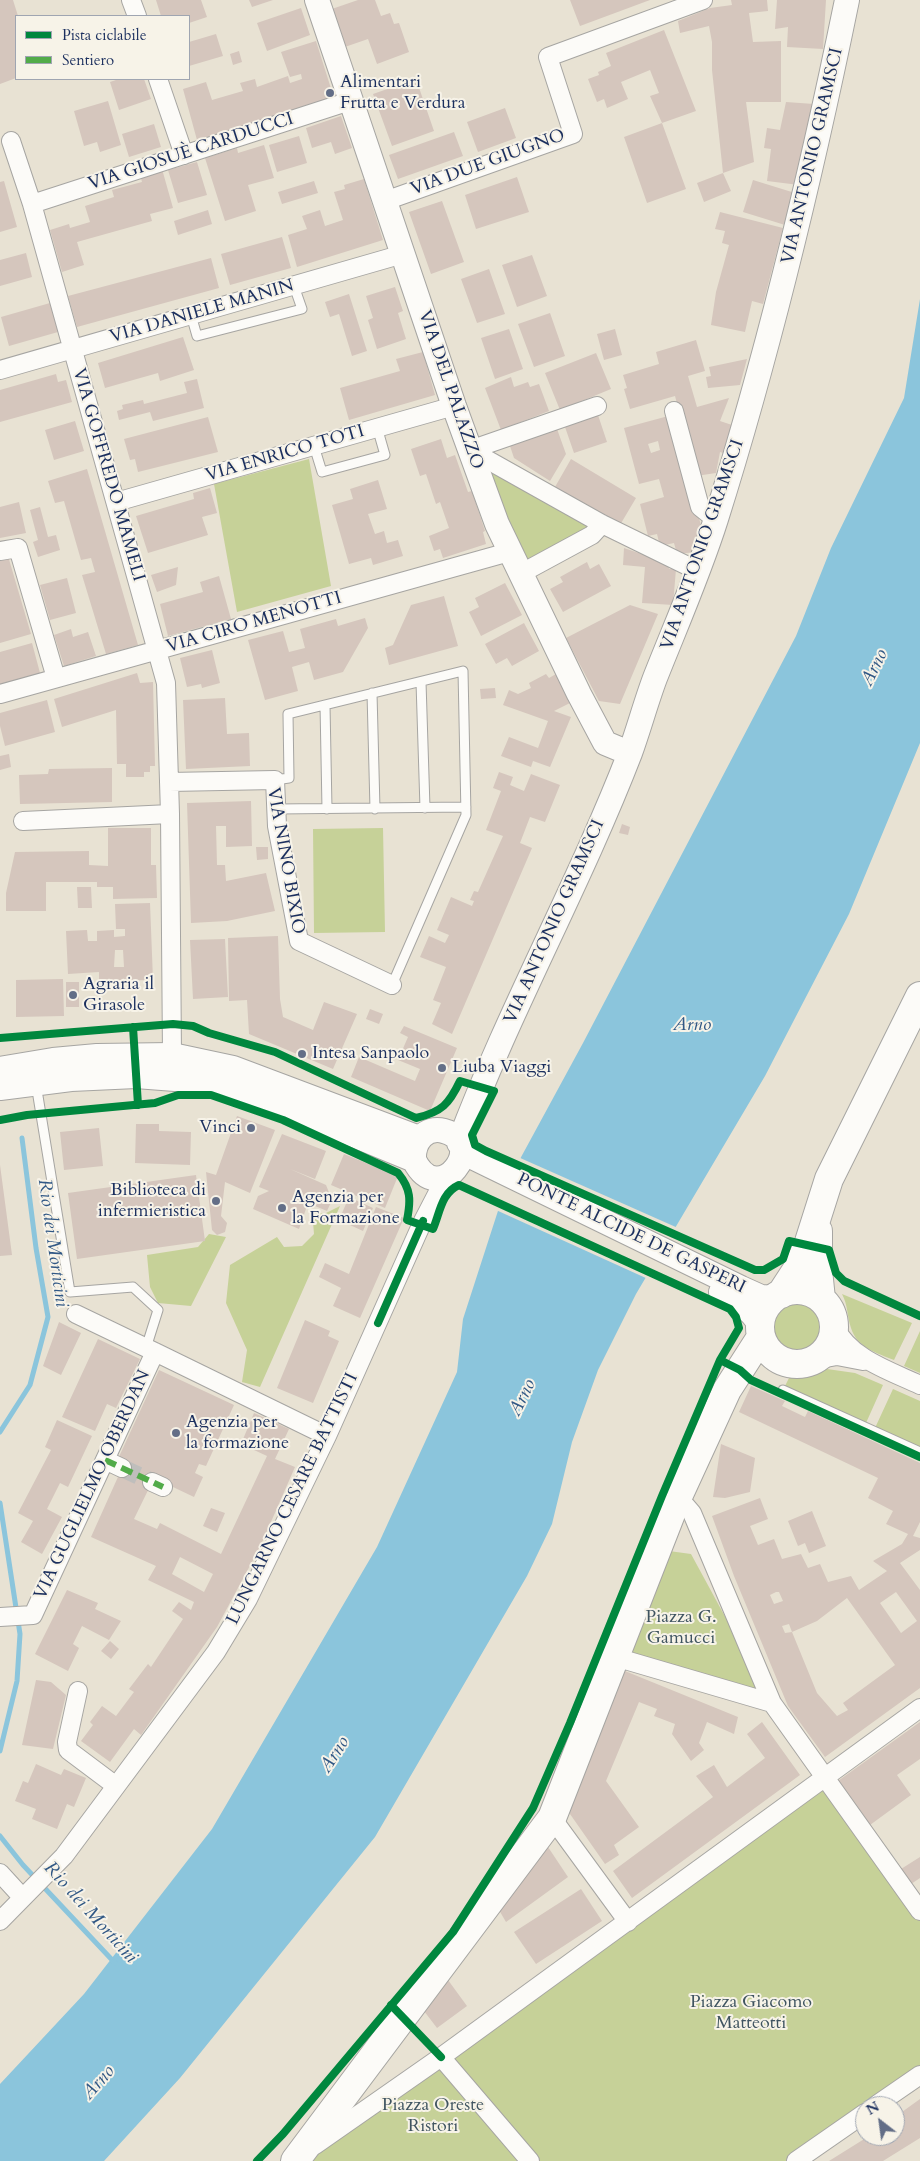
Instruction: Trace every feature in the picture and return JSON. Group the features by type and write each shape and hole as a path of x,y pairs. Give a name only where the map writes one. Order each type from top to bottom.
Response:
{"main road":[{"name":"VIA DEL PALAZZO","path":"317,0 454,406 509,552 605,743 630,753"},
{"name":"VIA ANTONIO GRAMSCI","path":"461,1158 478,1094 558,920 630,753 654,681 698,571 716,519 755,390 790,260 847,0"},
{"path":"298,2158 552,1818 676,1501 727,1390 761,1331 768,1305 778,1296 796,1271 808,1245 829,1179 920,996"},
{"path":"0,1069 53,1060 97,1056 172,1055 233,1068 419,1157 436,1178 461,1158 426,1133 419,1157"},
{"path":"0,1088 100,1077 136,1076 226,1088 419,1157"},
{"name":"PONTE ALCIDE DE GASPERI","path":"461,1158 738,1293 761,1297 778,1296"},
{"path":"821,1300 818,1247 822,1205"},
{"path":"761,1331 771,1354 790,1364 803,1364 815,1360 829,1345 834,1326 832,1316 821,1300 802,1291 791,1291 778,1296"},
{"name":"PONTE ALCIDE DE GASPERI","path":"738,1293 754,1316 761,1331"},
{"path":"727,1390 748,1370 759,1364 778,1359"}],"street":[{"path":"131,0 137,15"},
{"name":"VIA DUE GIUGNO","path":"384,201 573,134 548,56 703,0"},
{"path":"158,80 184,154"},
{"name":"VIA GIOSUÈ CARDUCCI","path":"32,204 350,101"},
{"name":"VIA GOFFREDO MAMELI","path":"11,140 32,204 166,683 170,814 172,1055"},
{"name":"VIA DANIELE MANIN","path":"0,370 403,254"},
{"name":"VIA ENRICO TOTI","path":"116,502 454,406"},
{"path":"470,450 597,406"},
{"path":"674,411 700,507 716,519"},
{"path":"470,450 602,524 698,571"},
{"path":"520,574 592,535 602,524"},
{"path":"0,551 18,548 56,678"},
{"name":"VIA CIRO MENOTTI","path":"0,694 509,552"},
{"name":"VIA NINO BIXIO","path":"169,782 275,780 277,826 299,942 392,985"},
{"path":"23,821 170,814"},
{"name":"LUNGARNO CESARE BATTISTI","path":"419,1157 426,1196 423,1221"},
{"name":"LUNGARNO CESARE BATTISTI","path":"0,1921 64,1856 216,1652 248,1599 327,1436 423,1221 438,1192 461,1158"},
{"name":"VIA GUGLIELMO OBERDAN","path":"76,1314 327,1436"},
{"path":"834,1326 847,1346 874,1364 920,1385"},
{"name":"VIA GUGLIELMO OBERDAN","path":"3,1617 33,1615 105,1460 151,1350"},
{"path":"815,1360 837,1356 874,1364"},
{"path":"105,1460 122,1468"},
{"path":"676,1501 686,1506 692,1513 772,1703 917,1899"},
{"path":"615,1657 772,1703"},
{"path":"78,1691 67,1742 68,1750 116,1786"},
{"path":"298,2158 628,1922 920,1708"},
{"path":"552,1818 628,1922"},
{"path":"0,1873 25,1894"},
{"path":"441,2057 530,2161"},
{"path":"890,2096 920,2075"},
{"path":"796,2161 855,2120"}],"lane":[{"path":"191,315 197,336 302,309 294,286"},
{"path":"314,446 322,472 385,455 378,427"},
{"path":"275,780 289,778 288,714 463,672 466,815 392,985"},
{"path":"421,682 425,808"},
{"path":"372,693 376,809"},
{"path":"325,705 327,809"},
{"path":"277,809 466,807"},
{"path":"36,1083 70,1292 134,1287 158,1310 151,1350"},
{"path":"783,1390 920,1452"}],"green space":[{"path":"309,459 331,586 237,612 214,484"},
{"path":"488,470 592,528 524,563"},
{"path":"383,828 385,932 314,933 313,829"},
{"path":"340,1206 260,1387 242,1382 247,1350 226,1303 230,1265 277,1237 284,1247 302,1246 314,1234 312,1210 324,1214"},
{"path":"209,1234 226,1237 191,1306 158,1303 150,1287 147,1255 198,1247"},
{"path":"842,1294 912,1323 894,1360 868,1349 854,1335"},
{"path":"797,1298 807,1300 816,1306 822,1315 824,1325 822,1335 816,1344 807,1350 797,1352 787,1350 778,1344 772,1335 770,1325 772,1315 778,1306 787,1300"},
{"path":"920,1331 920,1373 904,1366"},
{"path":"827,1369 855,1373 883,1385 866,1423 785,1386 789,1378 805,1378"},
{"path":"893,1389 920,1401 920,1448 875,1428"},
{"name":"Piazza G. Gamucci","path":"669,1551 691,1554 772,1703 615,1657"},
{"name":"Piazza Giacomo Matteotti","path":"826,1777 920,1911 920,2075 890,2096 855,2096 855,2120 796,2161 295,2161"}],"water":[{"name":"Arno","path":"920,299 920,743 849,914 765,1076 636,1294 598,1370 572,1442 552,1524 527,1576 375,1837 180,2078 104,2161 0,2161 0,2084 84,1994 212,1829 377,1547 457,1372 463,1319 507,1183 583,1043 796,636 831,548 904,398"}],"pier":[{"path":"518,1157 678,1228 648,1279 496,1210 504,1182"}],"building":[{"path":"0,0 13,0 18,15 15,15 15,78 0,84"},
{"path":"156,0 201,0 207,17 190,23 190,15 161,15"},
{"path":"249,0 273,0 252,7"},
{"path":"358,0 375,0 381,16 390,13 394,24 399,23 409,52 377,64 368,39 339,49 326,11"},
{"path":"570,0 650,0 580,26"},
{"path":"731,0 767,0 768,11 749,13 753,42 781,41 781,102 746,102 754,162 723,173 709,26 680,33 678,21 710,8 732,5"},
{"path":"777,0 826,0 823,49 787,47 788,27 775,29"},
{"path":"301,8 310,35 267,51 257,23"},
{"path":"664,30 696,111 662,123 650,96 659,93 650,70 621,82 628,99 607,108 604,99 597,102 588,79 599,75 598,72 611,66 606,53"},
{"path":"216,34 223,56 190,66 190,42"},
{"path":"316,41 334,98 197,140 183,89 206,82 212,100 243,91 240,83 255,79 257,87 288,76 290,83 302,79 301,74 290,77 281,52"},
{"path":"239,51 242,62 233,65 230,54"},
{"path":"416,79 434,131 392,146 373,94"},
{"path":"116,80 144,80 151,99 119,110 110,82"},
{"path":"108,101 121,145 100,152 97,142 84,146 74,111"},
{"path":"786,102 814,104 808,127 799,185 767,181 771,149 764,148 767,128 780,130"},
{"path":"505,108 516,138 478,152 467,122"},
{"path":"341,116 352,148 335,154 331,142 312,148 306,128"},
{"path":"662,123 686,189 647,203 624,137"},
{"path":"154,124 161,147 129,157 122,134"},
{"path":"454,132 463,156 398,179 389,155"},
{"path":"299,136 307,163 277,172 269,145"},
{"path":"264,145 274,178 248,185 256,211 225,221 205,158 237,148 238,153"},
{"path":"197,162 207,195 178,203 168,170"},
{"path":"162,169 173,208 150,214 152,221 77,242 84,265 62,272 50,230 69,224 70,228 90,222 85,206 114,197 112,190 142,182 140,175"},
{"path":"723,173 731,191 704,202 697,183"},
{"path":"517,177 529,212 476,229 465,195"},
{"path":"364,179 383,240 297,267 288,235 307,229 302,216 320,210 325,226 343,220 334,192 345,189 344,185"},
{"path":"753,180 795,193 785,225 743,212"},
{"path":"4,181 17,227 0,232 0,182"},
{"path":"314,181 318,193 282,204 278,192"},
{"path":"442,201 464,262 431,274 409,212"},
{"path":"208,210 212,224 178,235 174,221"},
{"path":"720,212 783,228 763,304 752,301 745,332 711,325 716,292 729,245 722,243 725,231 715,229"},
{"path":"282,237 291,268 230,285 221,254"},
{"path":"26,253 32,277 0,286 0,260"},
{"path":"532,255 547,296 517,307 502,265"},
{"path":"211,258 219,288 77,327 68,296"},
{"path":"489,269 505,314 477,323 461,279"},
{"path":"395,287 403,311 398,313 406,339 377,349 368,320 373,318 366,296"},
{"path":"349,294 367,351 352,356 339,314 330,317 325,302"},
{"path":"50,303 58,332 9,346 1,317"},
{"path":"550,313 565,356 534,367 518,324"},
{"path":"509,329 523,369 495,379 481,338"},
{"path":"615,329 622,355 604,360 597,334"},
{"path":"183,337 194,370 160,381 158,373 105,388 98,363"},
{"path":"696,340 705,371 688,376 697,407 729,398 720,421 735,426 726,454 720,452 716,473 696,476 675,396 630,409 624,389 627,388 623,375 659,364 656,352"},
{"path":"423,352 435,395 349,420 340,388 400,371 396,359"},
{"path":"596,353 611,389 560,410 545,373"},
{"path":"747,359 740,385 708,388 706,377 711,376 709,367"},
{"path":"56,374 58,382 66,380 72,402 0,422 0,390"},
{"path":"511,377 514,387 528,382 530,387 539,384 549,411 501,430 485,388"},
{"path":"197,379 204,408 153,421 150,412 119,420 117,411 123,409 122,405 143,400 144,404 187,393 184,382"},
{"path":"598,415 607,442 574,453 565,427"},
{"path":"672,415 704,537 696,552 677,554 674,543 660,546 657,534 648,536 640,504 664,497 659,479 639,484 624,428","holes":["658,441 660,450 651,453 648,444"]},
{"path":"208,417 218,452 138,472 135,459 130,460 124,439"},
{"path":"75,421 84,451 54,460 45,430"},
{"path":"557,429 566,454 550,481 514,458 510,446"},
{"path":"441,439 447,458 455,455 468,492 472,491 485,531 483,532 486,544 443,558 440,549 434,551 429,536 449,528 440,502 436,504 426,474 420,476 411,449"},
{"path":"571,459 636,498 620,525 555,487"},
{"path":"87,469 138,645 106,654 82,575 95,572 91,558 81,560 64,501 55,503 48,481"},
{"path":"378,480 387,509 368,514 375,534 384,531 387,543 398,540 403,556 373,565 371,558 349,564 332,505 353,499 350,489"},
{"path":"210,488 217,513 202,517 208,535 148,553 136,516 194,499 193,493"},
{"path":"19,502 26,533 0,538 0,507"},
{"path":"40,507 48,537 56,535 60,550 38,557 33,542 38,540 30,510"},
{"path":"624,548 668,563 669,569 676,569 673,605 642,603 645,567 623,565"},
{"path":"8,556 31,634 0,643 0,558"},
{"path":"587,562 590,569 599,564 611,586 563,612 550,589 563,582 560,577"},
{"path":"178,567 176,585 157,592 151,575"},
{"path":"219,576 231,619 168,636 160,604 203,592 200,582"},
{"path":"67,578 76,613 50,620 40,585"},
{"path":"505,583 522,615 481,636 469,612 479,607 475,598"},
{"path":"444,596 458,646 389,665 385,648 393,645 411,605"},
{"path":"630,605 658,614 620,704 599,701 566,638"},
{"path":"365,618 368,628 343,672 314,680 309,662 292,667 298,691 265,700 248,640 283,631 289,652 305,648 300,629 336,619 338,626"},
{"path":"524,623 539,651 512,666 507,658 496,664 485,644"},
{"path":"71,629 73,637 88,632 96,656 64,666 54,635"},
{"path":"32,643 40,673 0,685 0,652"},
{"path":"212,650 220,683 202,688 201,684 187,687 180,658"},
{"path":"137,673 140,683 153,682 155,766 150,766 150,772 144,772 144,777 126,777 126,764 117,764 116,710 62,727 54,699"},
{"path":"546,674 549,678 556,674 572,702 554,711 571,717 550,767 533,761 531,767 501,756 509,737 538,748 548,721 503,705 509,690 518,694 531,688 529,683"},
{"path":"495,688 496,698 481,699 480,689"},
{"path":"225,698 227,734 249,733 250,766 186,769 183,700"},
{"path":"47,700 55,732 5,746 0,726 0,713"},
{"path":"9,754 11,767 0,770 0,756"},
{"path":"112,768 112,802 20,804 19,775 48,774 49,769"},
{"path":"499,772 513,777 510,785 524,791 531,774 560,785 545,822 530,817 520,843 532,848 452,1034 432,1024 441,1003 433,1000 446,967 420,957 429,936 445,943 449,935 437,930 451,897 472,906 474,901 470,900 474,891 478,892 503,836 486,830 501,791 493,788"},
{"path":"251,801 252,846 226,847 226,826 216,826 217,865 225,865 226,881 266,873 275,911 227,921 191,923 187,803"},
{"path":"622,824 630,827 628,835 619,833"},
{"path":"108,828 151,828 151,865 156,865 157,898 113,899 113,887 97,887 97,882 46,882 46,911 6,911 6,893 15,852 89,851 89,865 108,866"},
{"path":"256,847 268,847 268,859 257,860"},
{"path":"77,887 91,887 92,908 78,908"},
{"path":"150,903 153,980 99,981 99,972 68,974 66,931 87,930 88,941 97,941 97,931 114,930 114,937 125,936 125,929 116,929 115,904","holes":["115,950 123,950 124,967 114,967"]},
{"path":"278,936 280,999 283,1017 313,1030 324,1002 357,1014 333,1069 249,1034 247,1000 229,1001 228,938"},
{"path":"225,939 228,997 193,999 190,940"},
{"path":"63,979 64,1016 16,1017 16,980"},
{"name":"Agraria il Girasole","path":"66,982 79,982 79,1007 66,1007"},
{"path":"370,1009 383,1014 379,1024 366,1019"},
{"path":"404,1026 457,1048 430,1111 351,1077 359,1057 415,1081 420,1069 398,1060 408,1037 400,1033"},
{"path":"237,1116 275,1130 250,1193 225,1182 221,1216 227,1223 225,1232 217,1235 212,1230 206,1172 216,1175"},
{"path":"136,1124 159,1124 159,1131 191,1132 190,1165 135,1163"},
{"path":"99,1128 103,1166 64,1170 60,1132"},
{"path":"282,1134 326,1151 315,1179 290,1169 326,1185 332,1200 327,1211 308,1203 299,1229 253,1209 258,1196 269,1191 259,1187"},
{"path":"344,1154 398,1176 385,1208 331,1185"},
{"path":"0,1165 12,1255 0,1256"},
{"path":"196,1175 205,1241 77,1259 68,1193"},
{"path":"349,1197 373,1208 363,1231 339,1220"},
{"path":"376,1207 404,1218 360,1318 333,1306 341,1288 319,1277 325,1263 349,1274"},
{"path":"305,1320 330,1331 328,1336 339,1341 313,1403 277,1388"},
{"path":"59,1322 81,1333 61,1375 43,1366"},
{"path":"98,1339 140,1359 116,1408 107,1404 95,1431 62,1417"},
{"path":"159,1370 234,1405 206,1466 199,1464 195,1473 203,1477 194,1497 154,1478 134,1519 157,1529 160,1523 221,1554 267,1456 241,1444 254,1413 289,1429 275,1459 295,1467 260,1547 217,1627 141,1735 134,1729 110,1762 81,1741 93,1725 90,1722 102,1706 116,1716 134,1692 129,1689 148,1664 151,1667 183,1619 172,1611 179,1602 191,1610 194,1602 148,1580 156,1566 91,1537 122,1468 117,1461","holes":["180,1557 213,1574 204,1592 172,1574"]},
{"path":"751,1386 785,1401 782,1406 805,1417 808,1411 920,1463 920,1522 913,1536 920,1538 920,1550 900,1563 920,1590 920,1688 825,1757 788,1706 734,1576 712,1516 760,1498 768,1519 750,1526 758,1545 774,1539 782,1559 801,1554 808,1568 820,1564 828,1582 851,1576 859,1590 887,1571 873,1561 902,1544 908,1534 886,1524 893,1511 868,1498 878,1478 739,1412","holes":["779,1592 783,1601 774,1604 770,1595","896,1592 917,1621 901,1633 880,1603","847,1598 895,1665 843,1703 848,1710 837,1716 817,1693 792,1632 817,1621","789,1624 792,1632 785,1633 782,1626"]},
{"path":"57,1420 92,1436 68,1487 60,1483 47,1509 62,1517 42,1554 21,1542 33,1521 18,1513 51,1450 45,1447"},
{"path":"721,1444 755,1458 750,1492 725,1498 713,1497"},
{"path":"211,1508 225,1513 217,1532 203,1526"},
{"path":"812,1511 826,1546 809,1553 805,1543 798,1546 788,1521"},
{"path":"67,1590 98,1603 95,1609 121,1621 109,1640 82,1626 73,1644 79,1648 68,1671 35,1654"},
{"path":"110,1641 119,1649 111,1659 101,1651"},
{"path":"620,1669 738,1717 734,1734 707,1722 699,1743 704,1750 691,1761 672,1734 675,1724 654,1716 657,1709 639,1702 606,1781 639,1827 614,1845 619,1855 605,1864 563,1804"},
{"path":"36,1680 51,1682 66,1695 53,1749 22,1745"},
{"path":"762,1722 800,1775 632,1898 613,1871 713,1797 696,1776 714,1765 727,1787 765,1758 747,1734"},
{"path":"920,1722 920,1759 897,1775 911,1795 870,1825 838,1781"},
{"path":"36,1764 61,1775 64,1769 86,1778 74,1807 67,1804 57,1829 32,1819 36,1809 15,1801 23,1781 28,1783"},
{"path":"546,1844 568,1877 506,1922 499,1910"},
{"path":"920,1857 920,1878 911,1884 901,1869"},
{"path":"581,1889 602,1921 536,1964 514,1932"},
{"path":"448,1980 467,2006 437,2028 424,2011"},
{"path":"920,2099 920,2138 883,2161 829,2161 855,2145 905,2146 905,2110"}],"waterway":[{"name":"Rio dei Morticini","path":"0,1432 30,1385 48,1317 36,1248 22,1138"},
{"name":"Rio dei Morticini","path":"0,1503 20,1634 17,1681 0,1751"},
{"name":"Rio dei Morticini","path":"0,1836 23,1865 115,1963"}],"tunnel":[{"path":"122,1468 152,1482"}],"marked path":[{"path":"105,1460 163,1487"}],"cycle path":[{"path":"0,1038 173,1024 193,1026 209,1033 275,1052 416,1118 425,1116 444,1106 460,1081 494,1091 472,1135 475,1145 486,1151 755,1270 764,1270 783,1259 789,1241 829,1250 836,1273 844,1281 920,1316"},
{"path":"133,1027 138,1105"},
{"path":"0,1120 27,1115 155,1103 178,1095 211,1095 283,1120 398,1173 409,1195 407,1220 433,1229 445,1198 448,1193 459,1185 730,1309 736,1317 739,1328 720,1360 533,1808 453,1932 283,2134 257,2161"},
{"path":"378,1323 423,1221"},
{"path":"720,1360 740,1370 751,1380 920,1457"},
{"path":"391,2005 441,2057"}],"place":[{"name":"Alimentari Frutta e Verdura","path":"330,93"},
{"name":"Agraria il Girasole","path":"73,995"},
{"name":"Intesa Sanpaolo","path":"302,1054"},
{"name":"Liuba Viaggi","path":"442,1068"},
{"name":"Vinci","path":"251,1128"},
{"name":"Biblioteca di infermieristica","path":"216,1201"},
{"name":"Agenzia per la Formazione","path":"282,1208"},
{"name":"Agenzia per la formazione","path":"176,1433"}],"park label":[{"name":"Piazza Oreste Ristori","path":"433,2116"}]}
